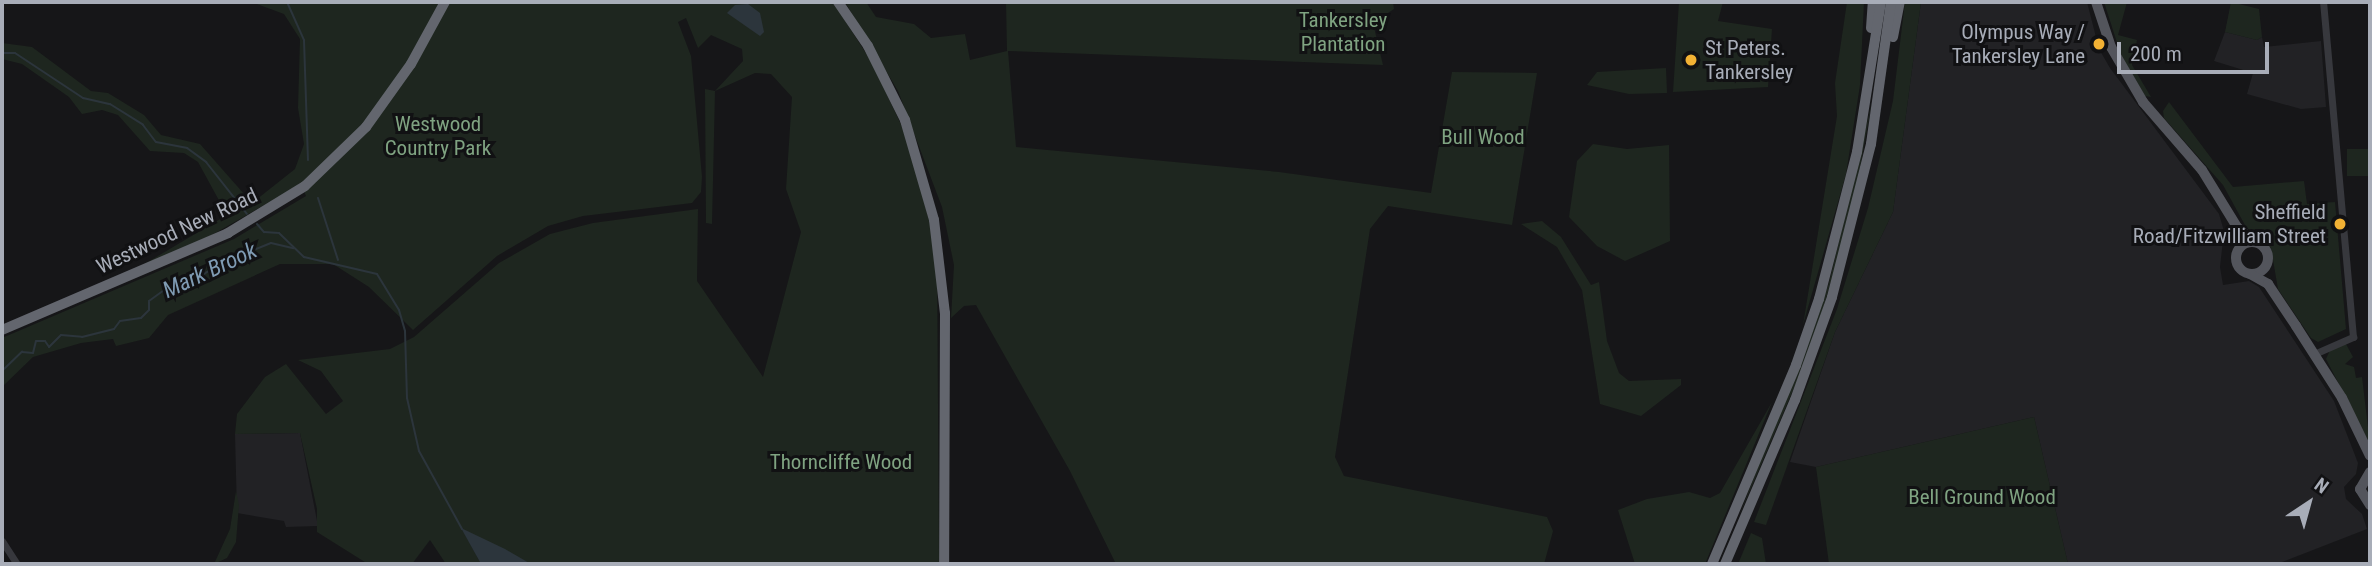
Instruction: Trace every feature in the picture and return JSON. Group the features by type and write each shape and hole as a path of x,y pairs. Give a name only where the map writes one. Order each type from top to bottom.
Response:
{"highway":[{"name":"Westwood New Road","path":"2,330 218,238 304,186 344,152 373,118 411,64 445,2"},
{"path":"838,2 868,46 905,120 934,220 945,313 944,564"},
{"path":"1872,2 1873,66"},
{"path":"1725,564 1734,510 1819,299 1857,152 1873,66 1881,2"},
{"path":"1886,62 1891,2"},
{"path":"1712,564 1733,528 1746,515 1832,297 1861,190 1900,2"}],"main road":[{"path":"2096,2 2104,29 2126,75 2202,170 2237,227 2264,247 2268,284"},
{"path":"2237,227 2237,266 2268,284 2342,398 2370,456"},
{"path":"2236,251 2254,242"},
{"path":"2250,274 2260,272 2267,263"},
{"path":"2364,446 2367,475 2361,495 2370,505"}],"street":[{"path":"2314,354 2353,337 2323,2"},
{"path":"2,541 18,564"}],"shaded area":[{"path":"1921,2 2087,2 2099,49 2110,68 2219,214 2224,231 2220,267 2223,285 2249,281 2259,287 2334,401 2358,463 2356,474 2344,487 2346,499 2362,514 2367,529 2277,564 2068,564 2034,417 1816,467 1790,462 1835,332 1893,212"},
{"path":"748,4 760,13 764,32 760,36 727,13 735,5"},
{"path":"2225,32 2257,40 2262,37 2264,47 2321,41 2326,107 2301,109 2247,94 2253,73 2214,61"},
{"path":"300,433 318,526 286,527 284,521 237,513 235,434"},
{"path":"461,528 505,549 531,564 481,564"}],"green space":[{"path":"251,2 833,2 871,61 907,137 937,250 939,564 531,564 462,529 481,564 446,564 430,540 412,564 368,564 317,532 317,509 300,433 235,434 237,414 265,377 286,364 326,414 343,401 321,371 298,360 390,349 414,337 499,263 550,234 593,223 698,209 697,281 763,377 801,232 786,189 792,97 771,74 755,73 715,91 743,61 742,49 711,35 698,48 686,18 678,22 691,56 702,177 701,192 692,203 583,216 548,226 497,256 413,330 369,287 333,264 280,264 168,315 149,338 116,346 113,339 81,343 33,357 2,387 2,338 234,239 306,196 301,184 210,236 136,269 227,215 198,162 184,153 150,151 118,115 102,110 82,114 69,97 22,64 2,59 2,43 32,47 91,91 108,93 144,115 161,135 200,144 252,203 295,169 304,144 298,108 300,39 284,14"},
{"path":"845,2 866,2 876,17 914,24 931,38 965,34 970,60 1007,51 1006,2 1393,2 1394,9 1373,23 1383,65 1008,51 1016,147 1279,172 1431,193 1452,72 1537,73 1512,225 1388,206 1370,229 1335,457 1344,476 1547,517 1553,531 1544,564 1116,564 1070,471 976,305 964,306 951,318 954,265 942,207 898,91"},
{"path":"1679,2 1723,2 1718,21 1772,29 1768,87 1673,92"},
{"path":"1847,2 1864,2 1860,85 1846,174 1803,325 1837,116 1835,83"},
{"path":"1905,2 1921,2 1893,212 1835,332 1766,525 1754,522 1837,309 1868,208 1893,101"},
{"path":"2104,2 2127,2 2118,35 2137,40 2132,65 2151,97 2145,96 2121,55"},
{"path":"2231,2 2259,9 2262,37 2257,40 2225,32"},
{"path":"1666,68 1667,93 1629,94 1587,85 1597,72"},
{"path":"705,89 715,91 712,224 706,223"},
{"path":"1872,102 1853,206 1823,309 1797,381 1739,516 1829,283"},
{"path":"2169,102 2233,187 2304,181 2307,204 2335,202 2346,329 2318,342 2311,338 2278,289 2271,248 2246,227 2223,185 2164,118 2163,111"},
{"path":"1593,144 1627,149 1669,145 1670,241 1625,261 1597,246 1569,217 1577,161"},
{"path":"2347,149 2370,149 2370,176 2347,176"},
{"path":"1542,221 1561,237 1591,285 1599,282 1607,341 1619,373 1629,381 1681,379 1681,385 1641,416 1600,404 1582,290 1557,247 1521,224"},
{"path":"2346,344 2353,357 2345,364 2354,367 2356,378 2362,377 2370,444 2326,359 2331,348"},
{"path":"1772,402 1705,564 1635,564 1618,510 1647,499 1689,492 1710,498 1720,493"},
{"name":"Bell Ground Wood","path":"2034,417 2068,564 1829,564 1816,467"},
{"path":"236,491 239,505 236,542 227,558 214,564 230,529"},
{"path":"1751,533 1762,538 1766,564 1738,564"}],"waterway":[{"path":"287,2 304,40 308,160"},
{"path":"2,53 15,53 83,98 110,104 143,125 156,142 187,148 206,162 247,214"},
{"path":"318,198 338,260"},
{"path":"257,224 264,232 279,233 304,257 377,274 399,310 405,331 407,398 419,451 462,529"},
{"name":"Mark Brook","path":"2,371 22,352 33,353 36,341 45,341 49,347 61,335 82,337 114,329 120,321 141,318 149,310 149,301 163,291 187,285 219,264 271,243 293,248"}],"place":[{"name":"Olympus Way / Tankersley Lane","path":"2099,44"},
{"name":"St Peters. Tankersley","path":"1691,60"},
{"name":"Sheffield Road/Fitzwilliam Street","path":"2340,224"}],"park label":[{"name":"Tankersley Plantation","path":"1343,32"},
{"name":"Westwood Country Park","path":"438,136"},
{"name":"Bull Wood","path":"1483,137"},
{"name":"Thorncliffe Wood","path":"841,462"}]}
